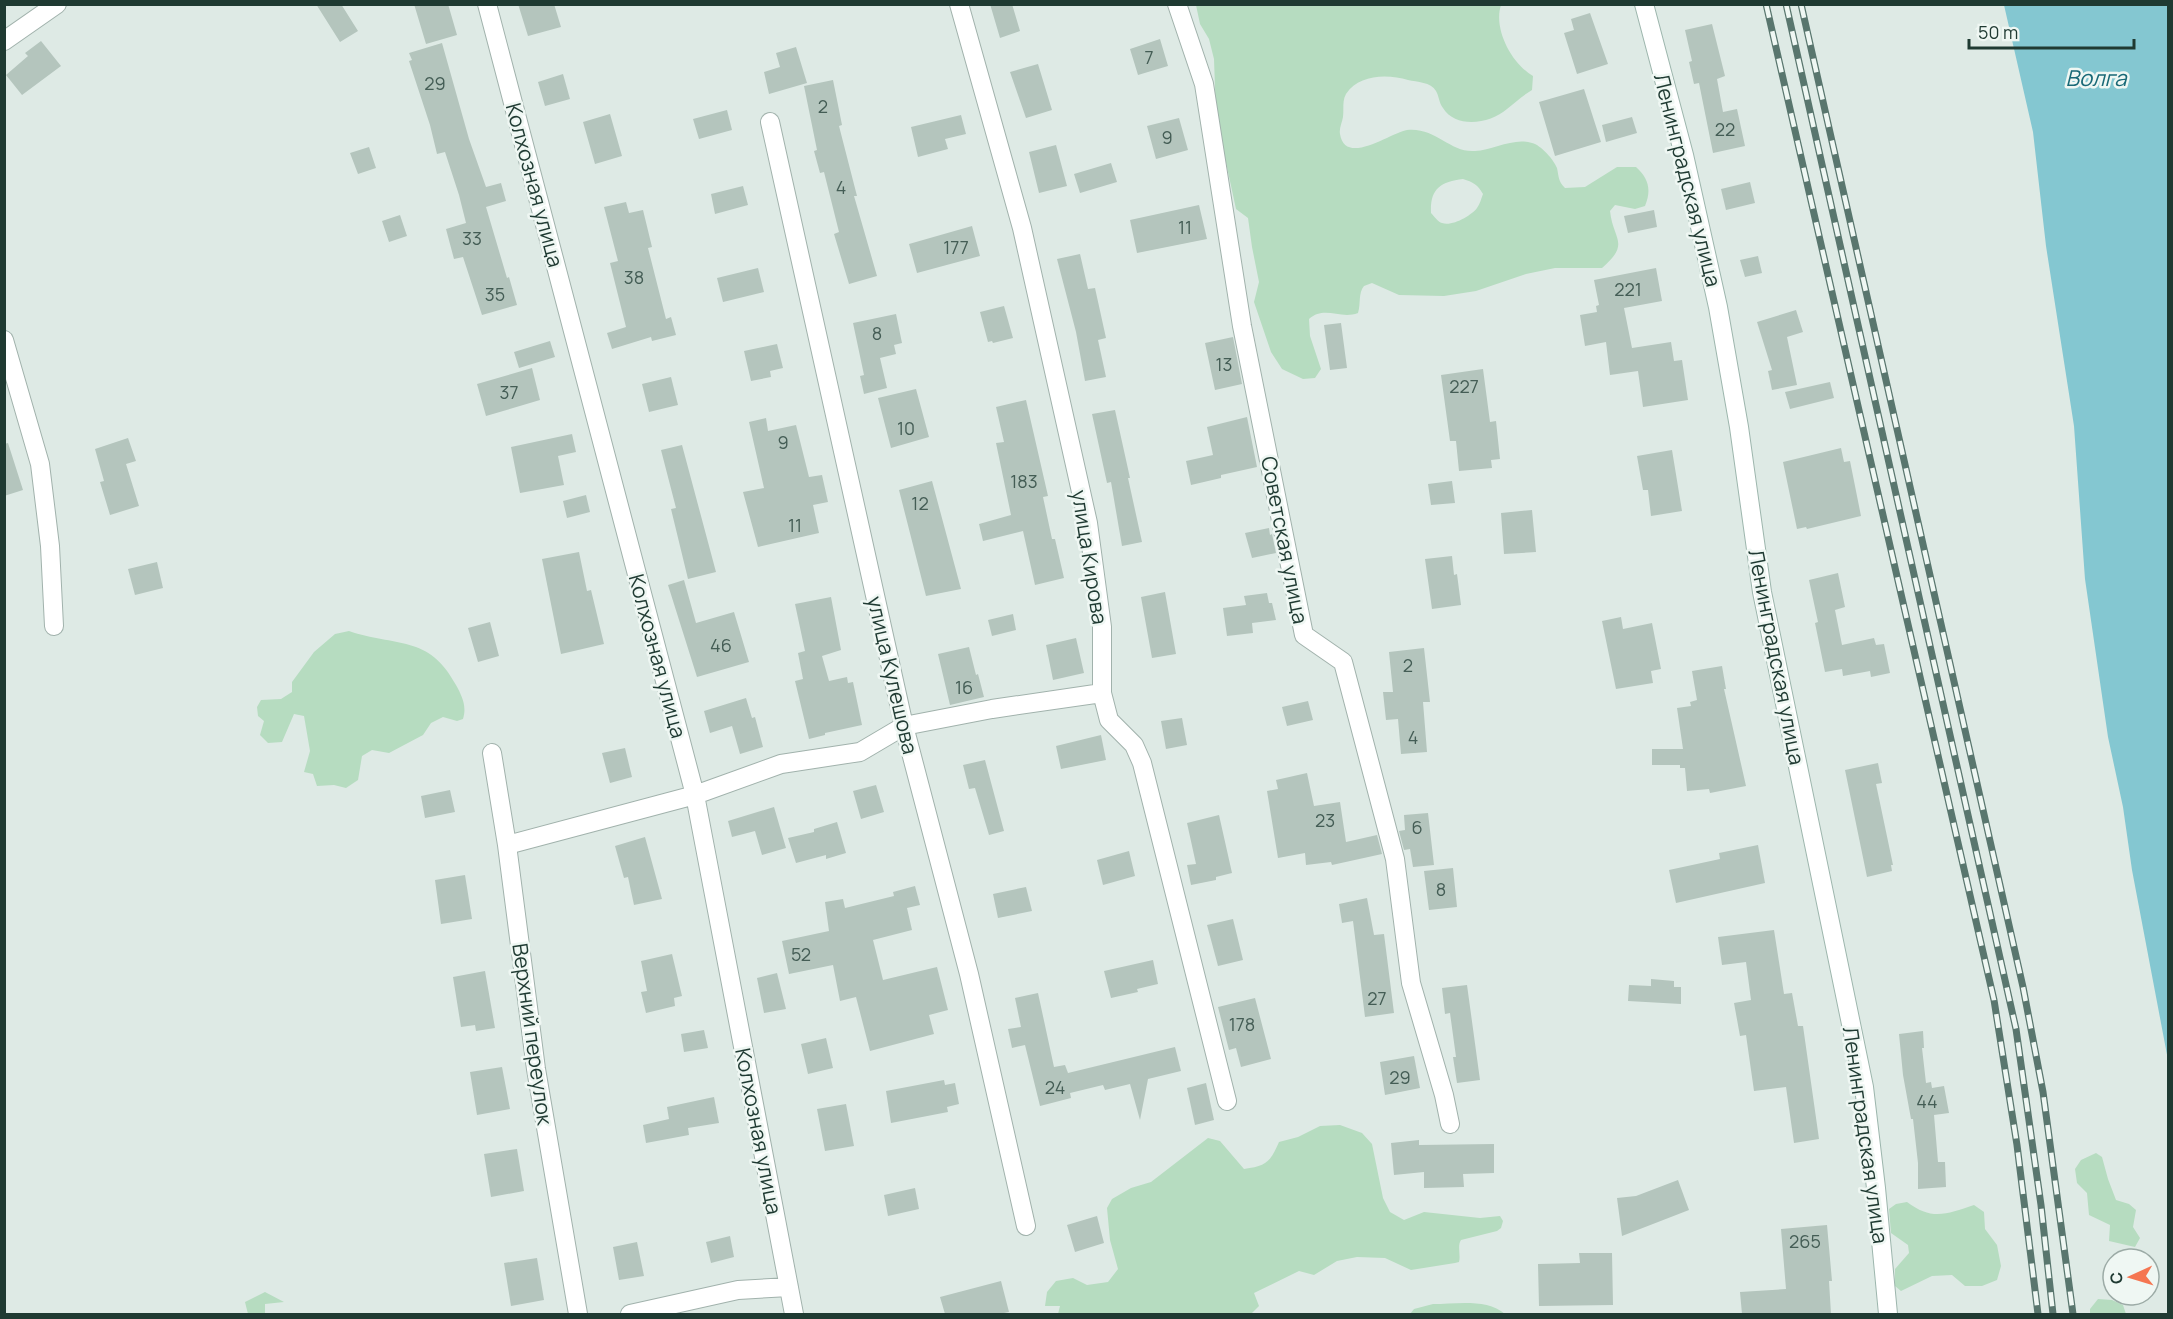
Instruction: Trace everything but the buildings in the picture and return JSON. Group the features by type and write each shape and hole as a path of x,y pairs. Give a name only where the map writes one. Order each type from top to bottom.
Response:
{"street":[{"path":"4,41 57,4"},
{"name":"Колхозная улица","path":"487,4 695,795 794,1314"},
{"name":"улица Кирова","path":"958,4 1022,228 1088,523 1102,627 1102,693 1109,720 1134,745 1142,763 1227,1101"},
{"name":"Советская улица","path":"1177,4 1204,84 1242,326 1304,635 1343,662 1395,860 1411,983 1444,1095 1450,1124"},
{"name":"Ленинградская улица","path":"1644,4 1684,155 1718,307 1739,427 1762,592 1864,1087 1888,1314"},
{"name":"улица Кулешова","path":"770,122 904,726 969,974 1026,1226"},
{"path":"4,340 40,464 50,546 54,626"},
{"path":"507,845 695,795 781,764 860,752 904,726 992,709 1102,693"},
{"name":"Верхний переулок","path":"492,753 507,845 536,1069 578,1314"},
{"path":"630,1314 738,1290 789,1287"}],"green space":[{"path":"1196,5 1501,5 1499,14 1502,35 1518,63 1533,76 1532,90 1492,118 1464,122 1449,115 1434,88 1427,84 1392,77 1366,79 1352,87 1346,94 1340,128 1344,143 1350,148 1359,148 1400,132 1417,130 1466,151 1518,142 1532,143 1543,150 1553,161 1565,188 1585,187 1617,167 1636,167 1648,184 1645,206 1635,209 1615,205 1610,211 1618,247 1611,260 1602,268 1555,268 1526,274 1476,291 1444,296 1399,295 1372,283 1364,286 1358,313 1345,315 1321,313 1309,319 1310,336 1321,369 1315,378 1303,379 1282,369 1271,352 1254,302 1259,282 1248,218 1236,209 1216,116 1214,59 1209,39 1200,24","holes":["1463,179 1477,186 1483,194 1478,206 1461,220 1446,224 1441,222 1431,213 1432,198 1435,192 1448,182"]},
{"path":"349,631 410,645 434,657 446,669 458,689 463,701 463,719 457,721 443,717 431,723 423,735 389,753 372,750 362,756 358,780 346,788 334,785 317,786 313,774 304,772 310,751 304,716 294,714 282,742 268,743 260,735 264,721 258,716 257,707 261,700 281,699 292,692 292,682 314,652 335,634"},
{"path":"1340,1125 1362,1133 1372,1144 1383,1198 1390,1212 1404,1220 1424,1212 1480,1218 1500,1216 1503,1221 1501,1228 1461,1240 1459,1262 1455,1263 1411,1270 1385,1258 1357,1257 1337,1261 1314,1275 1299,1271 1254,1293 1259,1306 1251,1314 1058,1314 1060,1306 1045,1306 1047,1292 1056,1281 1073,1278 1087,1285 1108,1282 1118,1269 1110,1240 1107,1208 1112,1199 1131,1188 1151,1182 1208,1138 1220,1141 1244,1169 1267,1162 1279,1142 1298,1137 1320,1126"},
{"path":"2096,1153 2102,1157 2116,1200 2129,1204 2136,1210 2133,1227 2140,1238 2135,1247 2109,1241 2110,1225 2089,1215 2087,1193 2077,1183 2075,1169 2081,1160"},
{"path":"1907,1202 1932,1214 1948,1213 1974,1205 1984,1212 1985,1229 1997,1245 2001,1266 1997,1280 1982,1286 1965,1286 1952,1275 1932,1276 1901,1291 1895,1286 1895,1269 1909,1253 1908,1245 1891,1233 1889,1209 1896,1204"},
{"path":"265,1292 284,1302 265,1304 265,1314 248,1314 245,1302"},
{"path":"2098,1299 2101,1299 2101,1307 2124,1307 2126,1314 2090,1314 2090,1309"},
{"path":"1433,1304 1480,1304 1498,1309 1505,1314 1410,1314 1414,1309"}],"water":[{"name":"Волга","path":"2004,5 2168,5 2168,1060 2132,870 2123,807 2108,737 2085,579 2074,426 2046,246 2033,132"}],"railway":[{"path":"1766,4 1994,1000 2017,1145 2038,1314"},
{"path":"1786,4 2016,1029 2041,1205 2053,1314"},
{"path":"1801,4 2023,987 2043,1092 2073,1314"}]}
